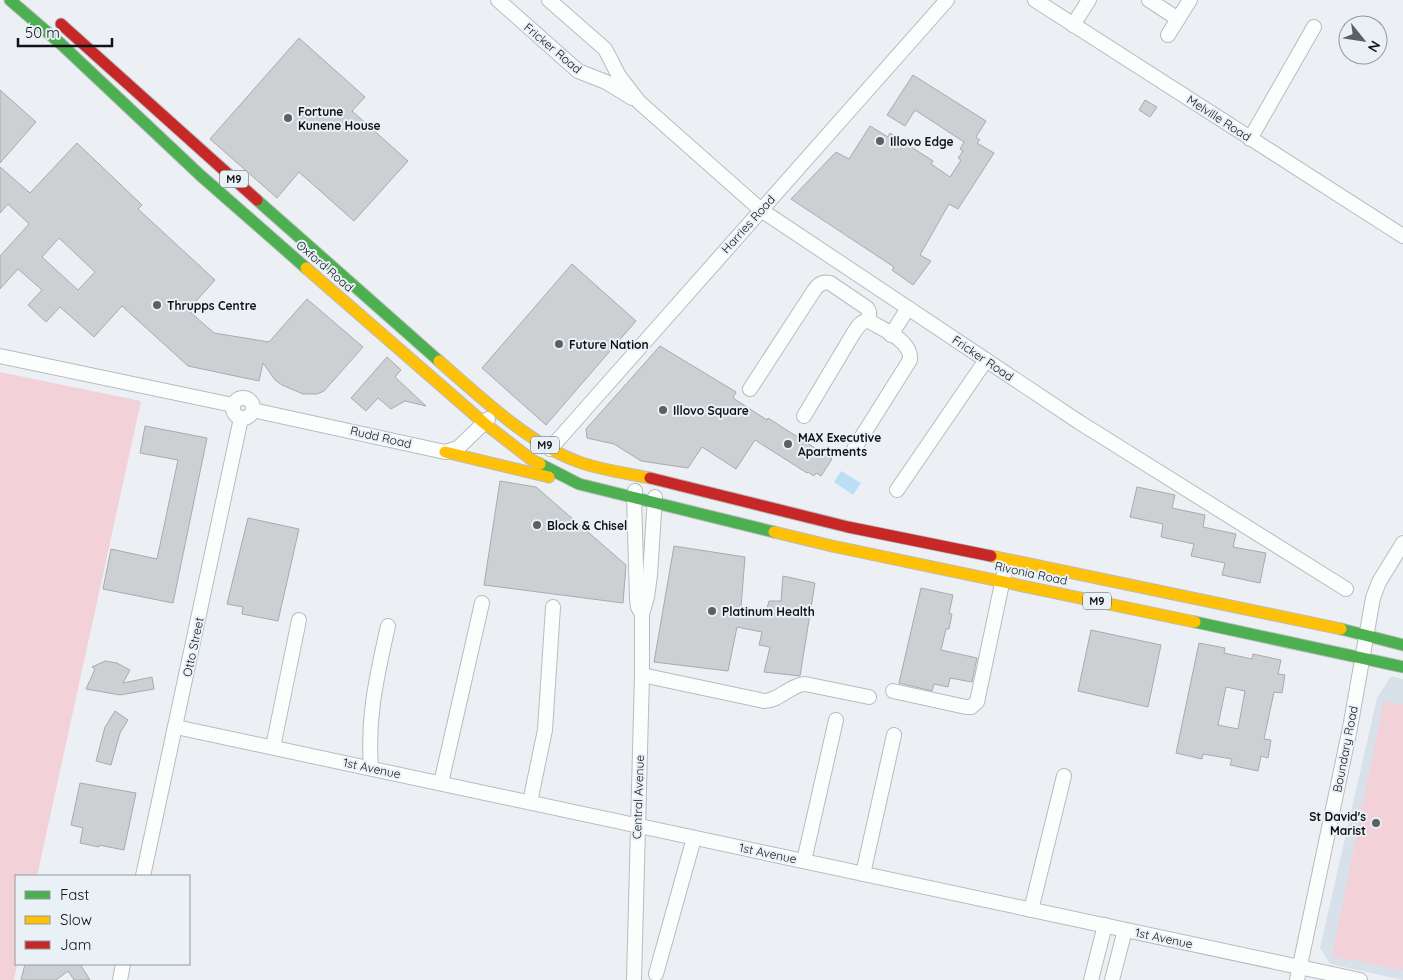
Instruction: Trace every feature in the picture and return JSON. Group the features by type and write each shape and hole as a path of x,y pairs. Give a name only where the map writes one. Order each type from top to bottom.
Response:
{"main road":[{"name":"Oxford Road","path":"10,0 61,44 200,175 484,424 532,460 579,484 654,502"},
{"name":"Oxford Road","path":"55,19 495,410 550,449 578,462 602,469 657,479"},
{"path":"445,452 579,484"},
{"name":"Rivonia Road","path":"657,479 848,527 1257,611 1403,645"},
{"name":"Rivonia Road","path":"654,502 832,546 1403,667"}],"street":[{"name":"Fricker Road","path":"498,0 578,71 606,82 639,102"},
{"name":"Fricker Road","path":"549,0 606,49 618,76 639,102 761,210 1079,422 1346,589"},
{"name":"Harries Road","path":"550,449 946,0"},
{"name":"Melville Road","path":"1036,0 1403,236"},
{"path":"1074,25 1089,0"},
{"path":"1149,0 1178,19"},
{"path":"1168,35 1190,0"},
{"path":"1250,139 1314,27"},
{"path":"750,389 820,284 830,283 862,303 869,312 869,322"},
{"path":"891,335 908,308"},
{"path":"804,416 858,326 866,321 891,335 907,346 910,350 910,360 854,449"},
{"path":"0,356 233,405"},
{"path":"897,490 986,360"},
{"path":"246,398 252,403 253,410 250,415 241,418 234,413 233,405 237,400 246,398"},
{"name":"Rudd Road","path":"253,410 445,452"},
{"path":"445,452 458,448 484,424 495,410"},
{"name":"Otto Street","path":"143,875 241,418"},
{"name":"Central Avenue","path":"638,475 634,497 637,598 638,607 642,614"},
{"name":"Central Avenue","path":"634,980 642,614 650,575 657,479"},
{"name":"Boundary Road","path":"1299,974 1350,728 1373,600 1378,582 1403,543"},
{"path":"893,691 966,707 974,705 979,697 1007,560"},
{"path":"441,783 482,603"},
{"path":"530,802 545,730 553,607"},
{"path":"273,747 299,620"},
{"path":"371,768 370,717 388,626"},
{"path":"642,675 764,701 772,700 797,686 805,684 868,697"},
{"path":"804,861 836,720"},
{"name":"1st Avenue","path":"176,726 1124,930 1299,974 1360,980"},
{"path":"863,874 894,735"},
{"path":"1031,910 1064,776"},
{"path":"656,974 694,838"},
{"path":"1091,980 1105,926"},
{"path":"1112,980 1124,930"},
{"path":"120,980 123,965"}],"shaded area":[{"path":"0,372 141,401 37,875 15,875 15,965 17,965 14,980 0,980"},
{"name":"St David's Marist","path":"1391,676 1403,679 1403,980 1330,964 1320,948 1377,698"},
{"name":"St David's Marist","path":"1384,701 1403,705 1403,970 1332,956"}],"water":[{"path":"841,471 861,483 853,495 834,482"}],"building":[{"name":"Fortune Kunene House","path":"299,38 365,97 352,111 408,161 354,221 299,172 277,198 210,139"},
{"path":"913,75 986,121 976,137 980,140 977,143 994,153 958,209 949,204 920,255 931,261 913,285 892,270 894,267 791,199 836,152 849,159 870,126 888,137 890,133 933,161 931,164 950,177 961,160 958,158 963,151 960,149 964,142 915,110 905,126 887,115"},
{"path":"0,90 36,122 0,163"},
{"path":"1145,100 1157,107 1150,117 1139,110"},
{"path":"77,143 142,205 138,209 215,280 188,310 214,333 269,342 307,299 363,347 324,391 317,394 303,394 275,380 263,363 259,381 188,366 122,306 94,337 60,307 46,322 28,305 42,290 18,269 0,289 0,256 29,224 8,204 0,213 0,167 30,193","holes":["59,238 95,272 78,290 42,257"]},
{"name":"Future Nation","path":"572,264 636,321 546,425 482,368"},
{"name":"Illovo Square","path":"660,346 736,392 733,398 832,459 821,476 816,473 814,476 807,473 755,440 736,469 702,447 688,468 641,461 614,444 587,438 586,429"},
{"path":"387,357 401,370 395,377 426,406 405,401 391,409 378,398 366,411 351,398"},
{"path":"145,426 207,438 173,603 103,589 111,549 157,559 178,460 140,453"},
{"name":"Block & Chisel","path":"500,481 536,487 626,565 623,603 484,585"},
{"path":"1137,487 1175,495 1172,508 1205,515 1203,527 1236,534 1233,547 1266,553 1260,583 1222,575 1225,563 1191,556 1194,544 1161,537 1163,524 1130,517"},
{"path":"248,518 299,529 278,621 242,614 243,607 227,604"},
{"name":"Platinum Health","path":"674,546 745,557 741,607 766,612 769,601 781,601 783,576 815,583 800,676 764,672 770,647 759,645 762,632 737,627 728,671 654,662"},
{"path":"921,588 953,595 949,614 952,614 949,629 946,629 941,650 977,658 972,682 950,678 948,687 934,684 932,691 899,683"},
{"path":"1091,630 1161,645 1148,707 1078,691"},
{"path":"1199,643 1225,648 1224,653 1252,659 1253,654 1281,660 1278,674 1285,675 1282,693 1274,692 1264,739 1271,740 1268,758 1261,756 1258,771 1230,765 1232,759 1203,754 1202,759 1176,753","holes":["1226,687 1245,691 1238,729 1218,725"]},
{"path":"105,661 117,663 130,670 123,683 152,677 154,689 120,695 86,689 95,669 92,667"},
{"path":"115,711 128,720 120,733 111,765 96,761 105,727"},
{"path":"80,783 136,793 124,850 80,843 83,828 71,825"},
{"path":"25,965 81,965 90,980 74,980 68,971 56,980 21,980"}],"traffic: fast":[{"path":"10,0 61,44 200,175 306,268"},
{"path":"257,200 439,361"},
{"path":"540,464 579,484 774,532"},
{"path":"1195,622 1403,667"},
{"path":"1341,629 1403,645"}],"traffic: slow":[{"path":"306,268 484,423 540,464"},
{"path":"439,361 505,418 560,454 596,467 650,478"},
{"path":"445,452 549,477"},
{"path":"774,532 832,546 1195,622"},
{"path":"991,556 1341,629"}],"traffic: jam":[{"path":"61,24 257,200"},
{"path":"650,478 848,527 991,556"}],"place":[{"name":"Fortune Kunene House","path":"288,118"},
{"name":"Illovo Edge","path":"880,141"},
{"name":"Thrupps Centre","path":"157,305"},
{"name":"Future Nation","path":"559,344"},
{"name":"Illovo Square","path":"663,410"},
{"name":"MAX Executive Apartments","path":"788,444"},
{"name":"Block & Chisel","path":"537,525"},
{"name":"Platinum Health","path":"712,611"},
{"name":"St David's Marist","path":"1376,823"}]}
